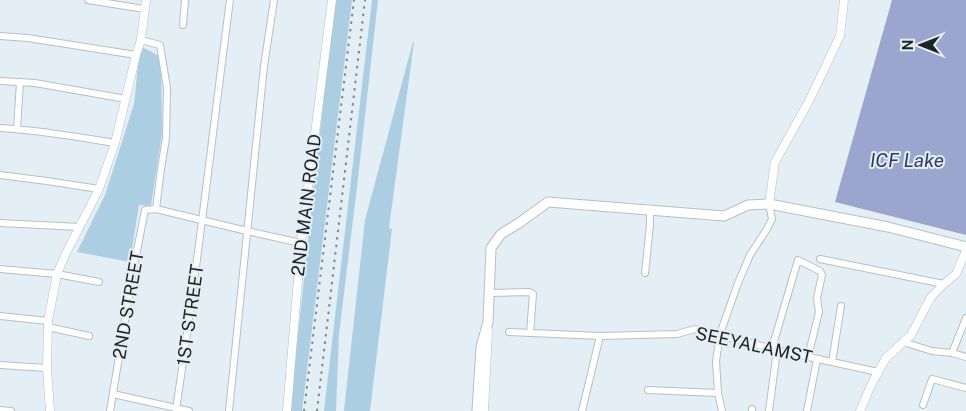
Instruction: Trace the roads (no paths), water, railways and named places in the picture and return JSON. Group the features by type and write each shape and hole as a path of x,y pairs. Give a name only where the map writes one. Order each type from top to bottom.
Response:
{"main road":[{"path":"477,411 481,347 488,322 491,248 501,234 548,202 724,216 748,205 770,204 888,227 966,249"}],"street":[{"path":"88,0 144,9"},
{"path":"50,411 47,368 48,324 57,274 99,189 116,143 141,40 146,0"},
{"path":"183,25 184,0"},
{"name":"1ST STREET","path":"176,409 203,221 230,0"},
{"path":"229,411 264,66 274,0"},
{"name":"2ND MAIN ROAD","path":"287,411 301,243 332,0"},
{"path":"722,411 718,393 716,361 720,334 750,255 772,219 770,204 775,162 809,101 840,36 844,0"},
{"path":"0,36 28,38 136,55"},
{"path":"141,40 160,45 167,88 166,138 156,209 301,243"},
{"path":"0,81 34,83 126,99"},
{"path":"17,129 20,82"},
{"path":"0,128 66,135 116,143"},
{"path":"0,175 99,189"},
{"name":"2ND STREET","path":"110,411 145,210 156,209"},
{"path":"646,273 650,210"},
{"path":"0,223 80,227"},
{"path":"860,411 886,358 912,334 931,297 956,274 966,249"},
{"path":"820,259 944,284"},
{"path":"769,411 774,349 798,260 820,271 822,275 817,298 819,312 808,357"},
{"path":"0,269 57,274 99,282"},
{"path":"489,293 529,292 533,294 530,333"},
{"path":"832,362 841,306"},
{"path":"0,316 48,324 89,336"},
{"path":"952,353 966,318"},
{"path":"484,411 488,322"},
{"name":"SEEYALAMST","path":"509,332 600,336 677,334 695,329 878,372"},
{"path":"582,411 600,336"},
{"path":"903,342 932,351 952,353 966,357"},
{"path":"807,411 817,359"},
{"path":"0,365 47,368"},
{"path":"924,405 932,379 966,388"},
{"path":"648,390 718,393"},
{"path":"113,394 189,411"},
{"path":"0,410 10,411"}],"water":[{"name":"ICF Lake","path":"892,0 966,0 966,235 835,202"}],"railway":[{"path":"304,411 354,0"},
{"path":"317,411 365,0"}]}
